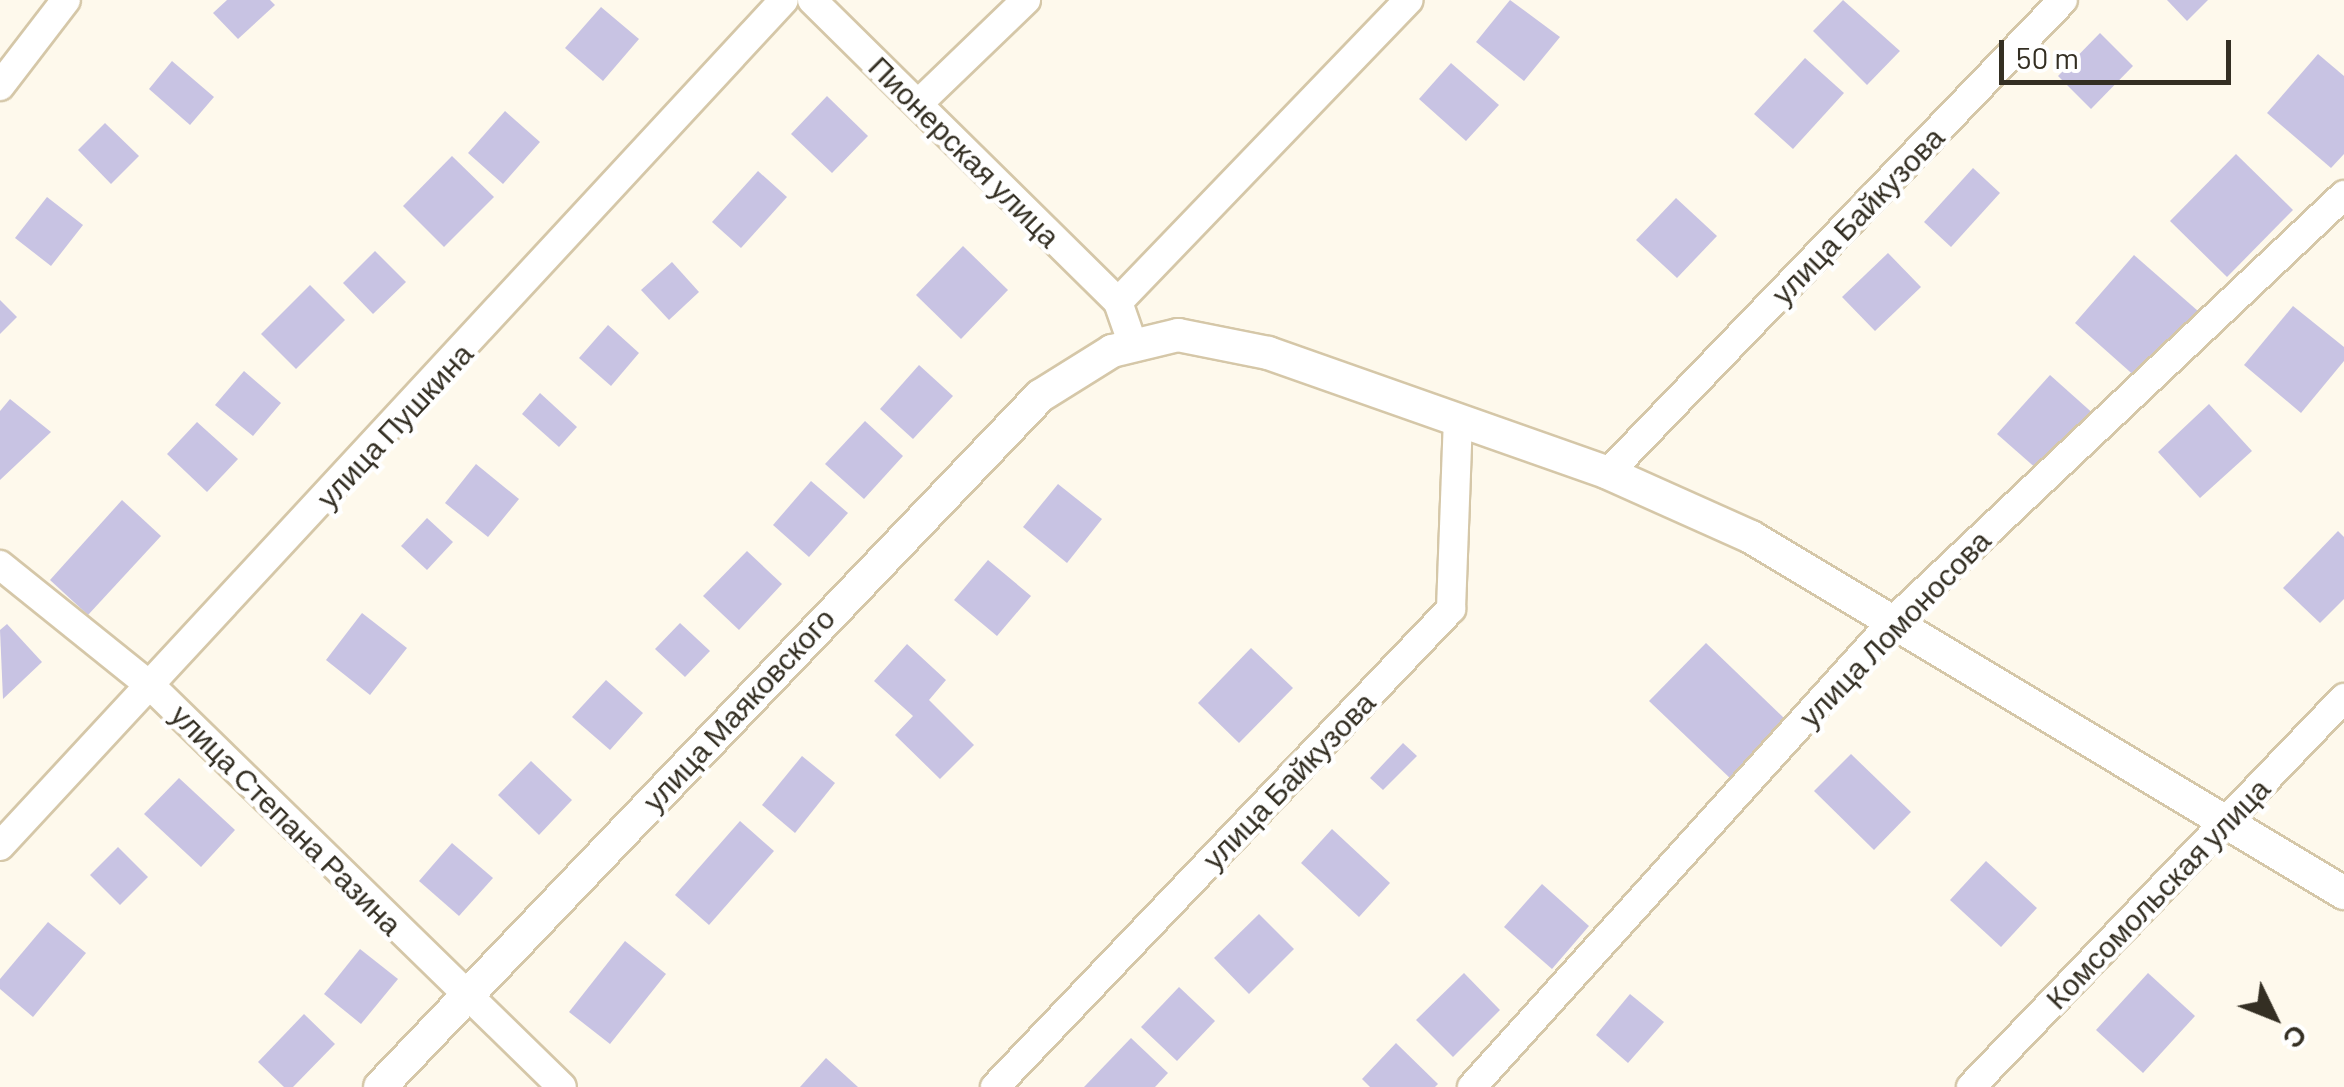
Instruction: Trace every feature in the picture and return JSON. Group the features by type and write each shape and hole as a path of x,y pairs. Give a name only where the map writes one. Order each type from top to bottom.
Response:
{"street":[{"path":"0,86 66,0"},
{"name":"улица Пушкина","path":"0,846 154,688 784,0"},
{"name":"Пионерская улица","path":"812,0 1118,302"},
{"path":"918,104 1026,0"},
{"path":"1410,0 1118,302 1123,348 1178,335 1268,353 1608,473 1750,537 2344,893"},
{"name":"улица Байкузова","path":"1608,473 2063,0"},
{"name":"улица Ломоносова","path":"1472,1087 1894,620 2344,195"},
{"name":"улица Маяковского","path":"380,1087 1026,409 1123,348"},
{"name":"улица Байкузова","path":"995,1087 1451,609 1458,420"},
{"name":"улица Степана Разина","path":"0,565 154,688 562,1087"},
{"name":"Комсомольская улица","path":"1971,1087 2344,698"}],"building":[{"path":"227,0 270,0 275,5 238,39 213,13"},
{"path":"1510,0 1560,37 1524,81 1476,42"},
{"path":"1843,0 1900,51 1867,85 1813,31"},
{"path":"2167,0 2208,0 2187,21"},
{"path":"601,7 639,39 603,81 565,48"},
{"path":"2100,33 2133,66 2091,109 2058,76"},
{"path":"2318,54 2344,76 2344,154 2331,168 2267,113"},
{"path":"1805,58 1844,93 1793,149 1754,114"},
{"path":"172,61 214,97 190,125 149,89"},
{"path":"1451,63 1499,105 1466,141 1419,99"},
{"path":"827,96 868,136 832,173 791,134"},
{"path":"505,111 540,142 503,184 468,153"},
{"path":"105,123 139,156 111,184 78,150"},
{"path":"2236,154 2293,210 2227,277 2170,221"},
{"path":"452,156 494,197 444,247 403,206"},
{"path":"1973,168 2000,193 1951,247 1924,222"},
{"path":"758,171 787,197 741,248 712,222"},
{"path":"47,197 83,225 51,266 15,238"},
{"path":"1676,198 1717,236 1677,278 1636,240"},
{"path":"963,246 1008,290 961,339 916,295"},
{"path":"375,251 406,282 373,314 343,283"},
{"path":"1888,253 1921,287 1875,331 1842,297"},
{"path":"2134,255 2198,311 2138,379 2075,323"},
{"path":"672,262 699,292 669,320 641,290"},
{"path":"310,285 345,320 296,369 261,334"},
{"path":"0,300 17,317 0,334"},
{"path":"2293,306 2344,347 2344,361 2301,413 2244,365"},
{"path":"608,325 639,353 611,386 579,358"},
{"path":"919,365 953,396 913,439 880,409"},
{"path":"244,371 281,403 253,436 215,405"},
{"path":"2050,375 2097,417 2045,476 1997,434"},
{"path":"540,393 577,427 559,447 522,414"},
{"path":"10,399 51,432 0,480 0,411"},
{"path":"2209,404 2252,451 2200,498 2158,452"},
{"path":"865,421 903,456 864,499 825,464"},
{"path":"197,422 238,459 207,492 167,454"},
{"path":"476,464 519,499 488,537 445,503"},
{"path":"811,481 848,513 809,557 773,525"},
{"path":"1058,484 1102,519 1067,563 1023,527"},
{"path":"122,500 161,536 88,615 50,580"},
{"path":"427,518 453,542 427,570 401,546"},
{"path":"2338,531 2344,537 2344,599 2320,623 2283,588"},
{"path":"747,551 782,584 739,630 703,596"},
{"path":"988,560 1031,596 997,636 954,600"},
{"path":"362,613 407,648 370,695 326,660"},
{"path":"680,623 710,651 685,677 655,649"},
{"path":"7,624 42,662 3,699 0,630"},
{"path":"1706,643 1788,722 1732,780 1649,701"},
{"path":"907,644 946,680 929,700 974,745 940,779 895,735 913,716 874,681"},
{"path":"1251,648 1293,688 1239,743 1198,703"},
{"path":"606,680 643,713 610,750 572,717"},
{"path":"1403,743 1417,756 1383,790 1370,778"},
{"path":"1851,754 1911,812 1874,850 1814,791"},
{"path":"802,756 835,783 795,833 762,805"},
{"path":"531,761 572,800 539,835 498,795"},
{"path":"179,778 235,830 201,867 144,814"},
{"path":"740,821 774,851 709,925 675,895"},
{"path":"1332,829 1390,883 1359,917 1301,863"},
{"path":"452,843 493,878 459,916 419,881"},
{"path":"118,847 148,877 120,905 90,875"},
{"path":"1986,861 2037,908 2001,947 1950,900"},
{"path":"1542,884 1589,926 1552,969 1504,927"},
{"path":"1259,914 1294,949 1249,994 1214,958"},
{"path":"48,922 86,953 33,1017 0,989 0,979"},
{"path":"625,941 666,974 610,1044 569,1012"},
{"path":"360,949 398,979 361,1024 324,994"},
{"path":"1464,973 1500,1010 1453,1057 1416,1020"},
{"path":"2148,973 2195,1016 2143,1073 2096,1030"},
{"path":"1179,987 1215,1021 1177,1061 1141,1027"},
{"path":"1630,994 1664,1022 1628,1063 1596,1035"},
{"path":"304,1014 335,1044 293,1087 284,1087 258,1062"},
{"path":"1131,1038 1168,1073 1155,1087 1084,1087"},
{"path":"1396,1043 1438,1084 1435,1087 1370,1087 1362,1079"},
{"path":"826,1058 858,1087 800,1087"}]}
